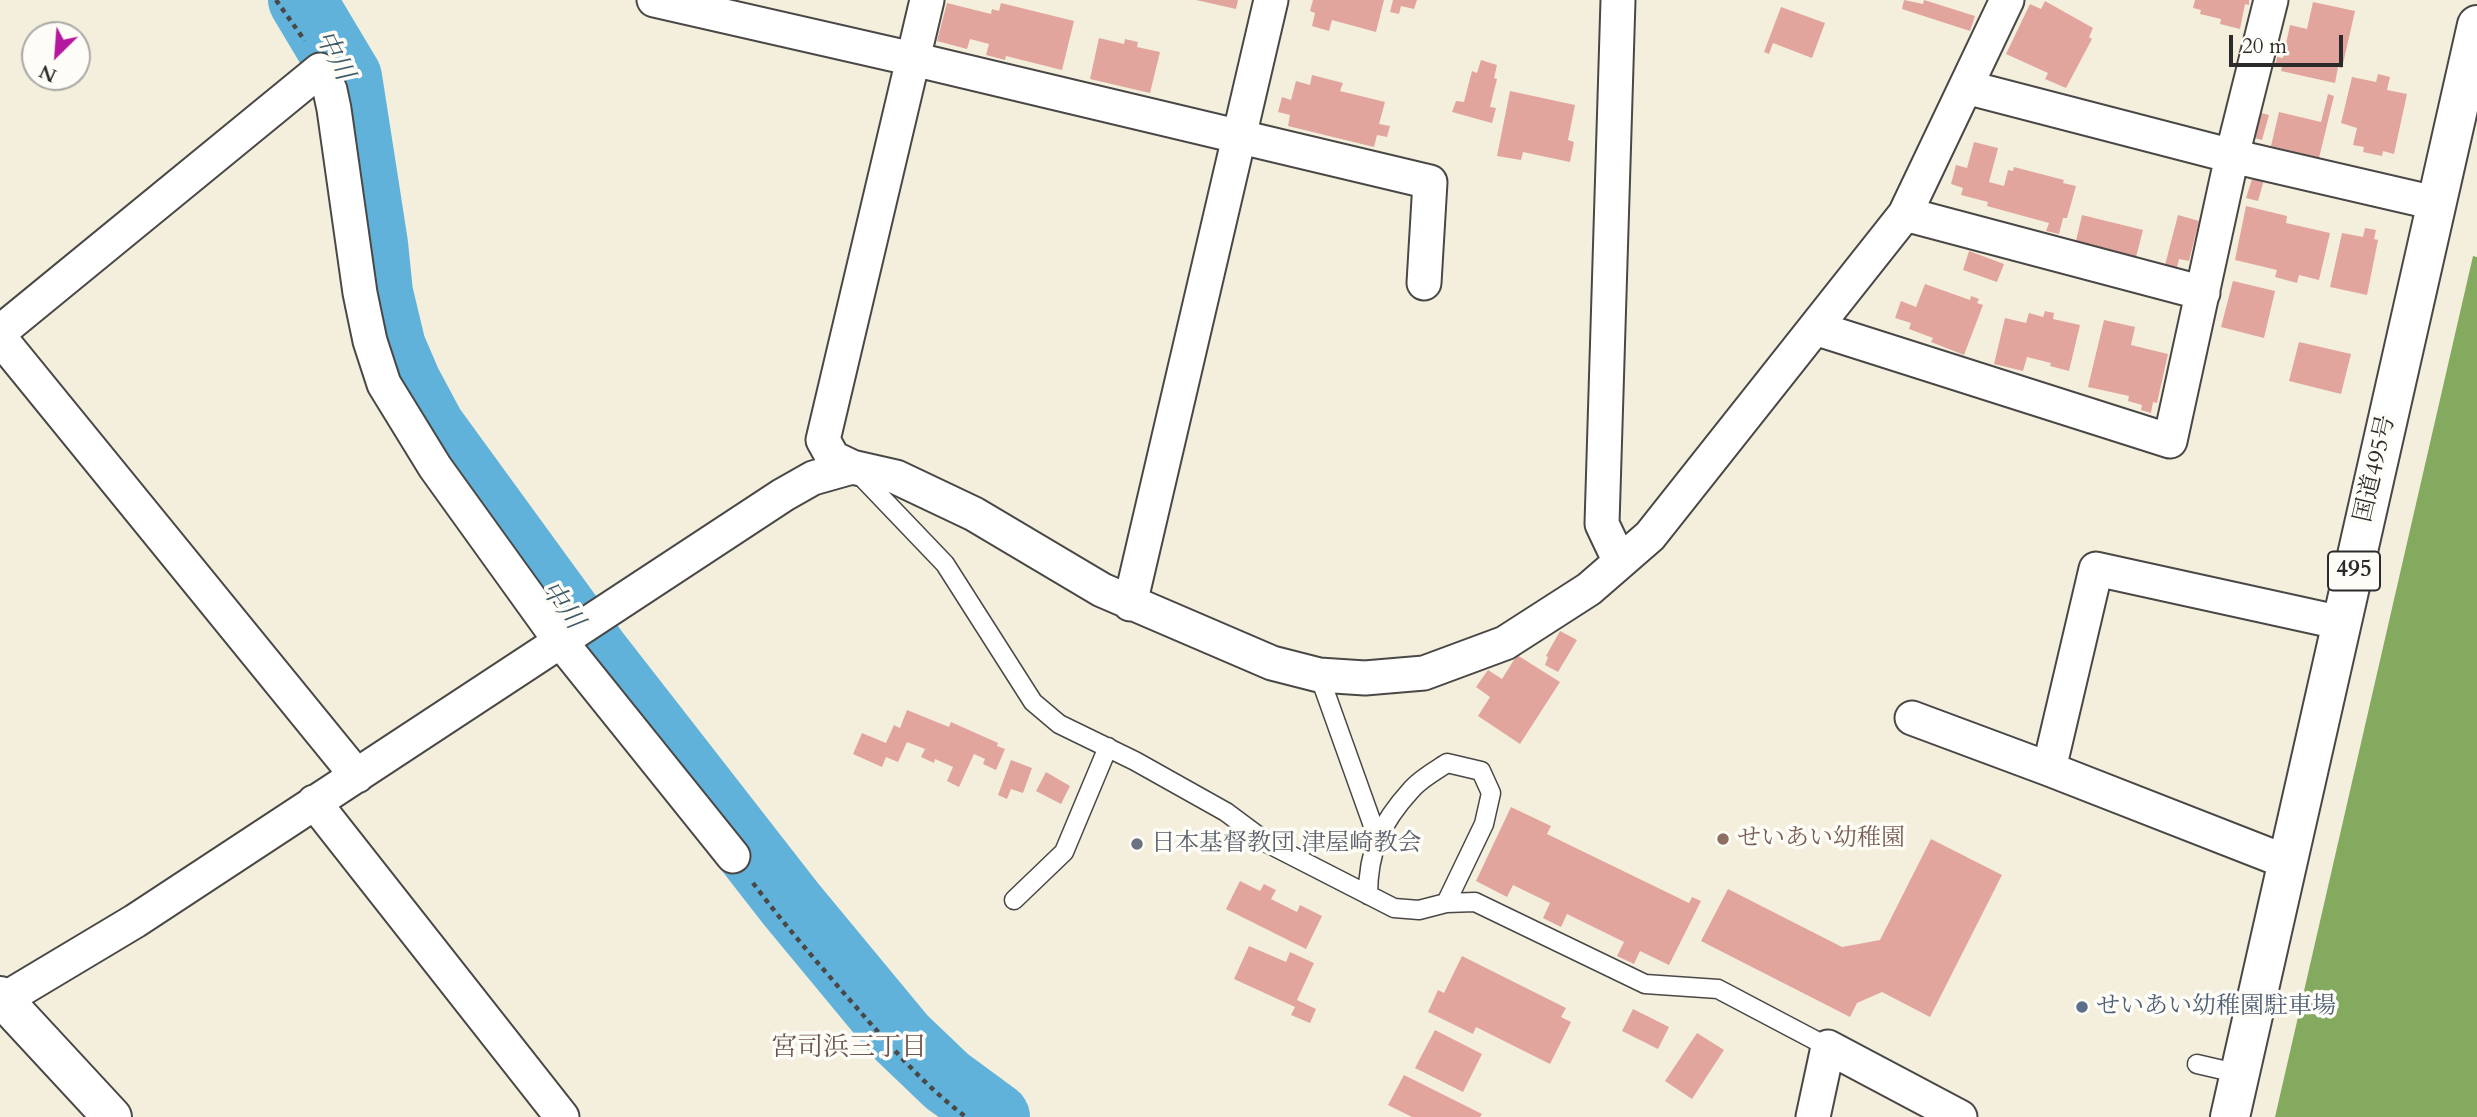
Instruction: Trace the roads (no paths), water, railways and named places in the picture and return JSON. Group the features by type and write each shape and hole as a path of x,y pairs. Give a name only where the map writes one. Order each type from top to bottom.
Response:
{"main road":[{"name":"国道495号","path":"2230,1117 2477,25"},
{"path":"1,999 112,1117"}],"street":[{"path":"654,0 1430,182 1424,283"},
{"path":"927,0 823,440 833,457 852,467 896,477 974,514 1130,604 1272,663 1319,675 1365,678 1424,673 1505,643 1589,589 1650,536 1905,214 2007,0"},
{"path":"1130,604 1271,0"},
{"path":"1618,0 1602,524 1620,562"},
{"path":"1815,328 2169,440 2232,156 2271,0"},
{"path":"0,332 320,70 330,90 334,109 360,293 370,341 384,384 435,467 574,633 733,856"},
{"path":"1966,88 2232,156 2435,203"},
{"path":"1905,214 2203,293"},
{"path":"0,338 357,776"},
{"path":"1,999 135,921 574,633 628,603 783,495 813,478 852,467"},
{"path":"2049,769 2096,569 2342,623"},
{"path":"1912,718 2287,862"},
{"path":"314,802 562,1117"},
{"path":"1813,1117 1828,1047 1960,1117"}],"lane":[{"path":"852,467 945,564 1033,702 1059,724 1108,747 1226,812 1269,844 1394,908 1419,910 1446,903 1475,902 1645,984 1718,989 1828,1047"},
{"path":"1319,675 1377,837"},
{"path":"1014,900 1064,852 1108,747"},
{"path":"1368,895 1368,873 1377,837 1412,788 1447,763 1481,771 1491,793 1484,824 1446,903"},
{"path":"2197,1064 2239,1074"}],"waterway":[{"name":"中川","path":"302,0 348,77 379,293 392,347 431,427 597,655 791,904 902,1038 947,1081 996,1117"}],"place":[{"name":"せいあい幼稚園","path":"1723,839"},
{"name":"日本基督教団 津屋崎教会","path":"1137,844"},
{"name":"せいあい幼稚園駐車場","path":"2082,1007"}],"district":[{"name":"宮司浜三丁目","path":"849,1049"}]}
